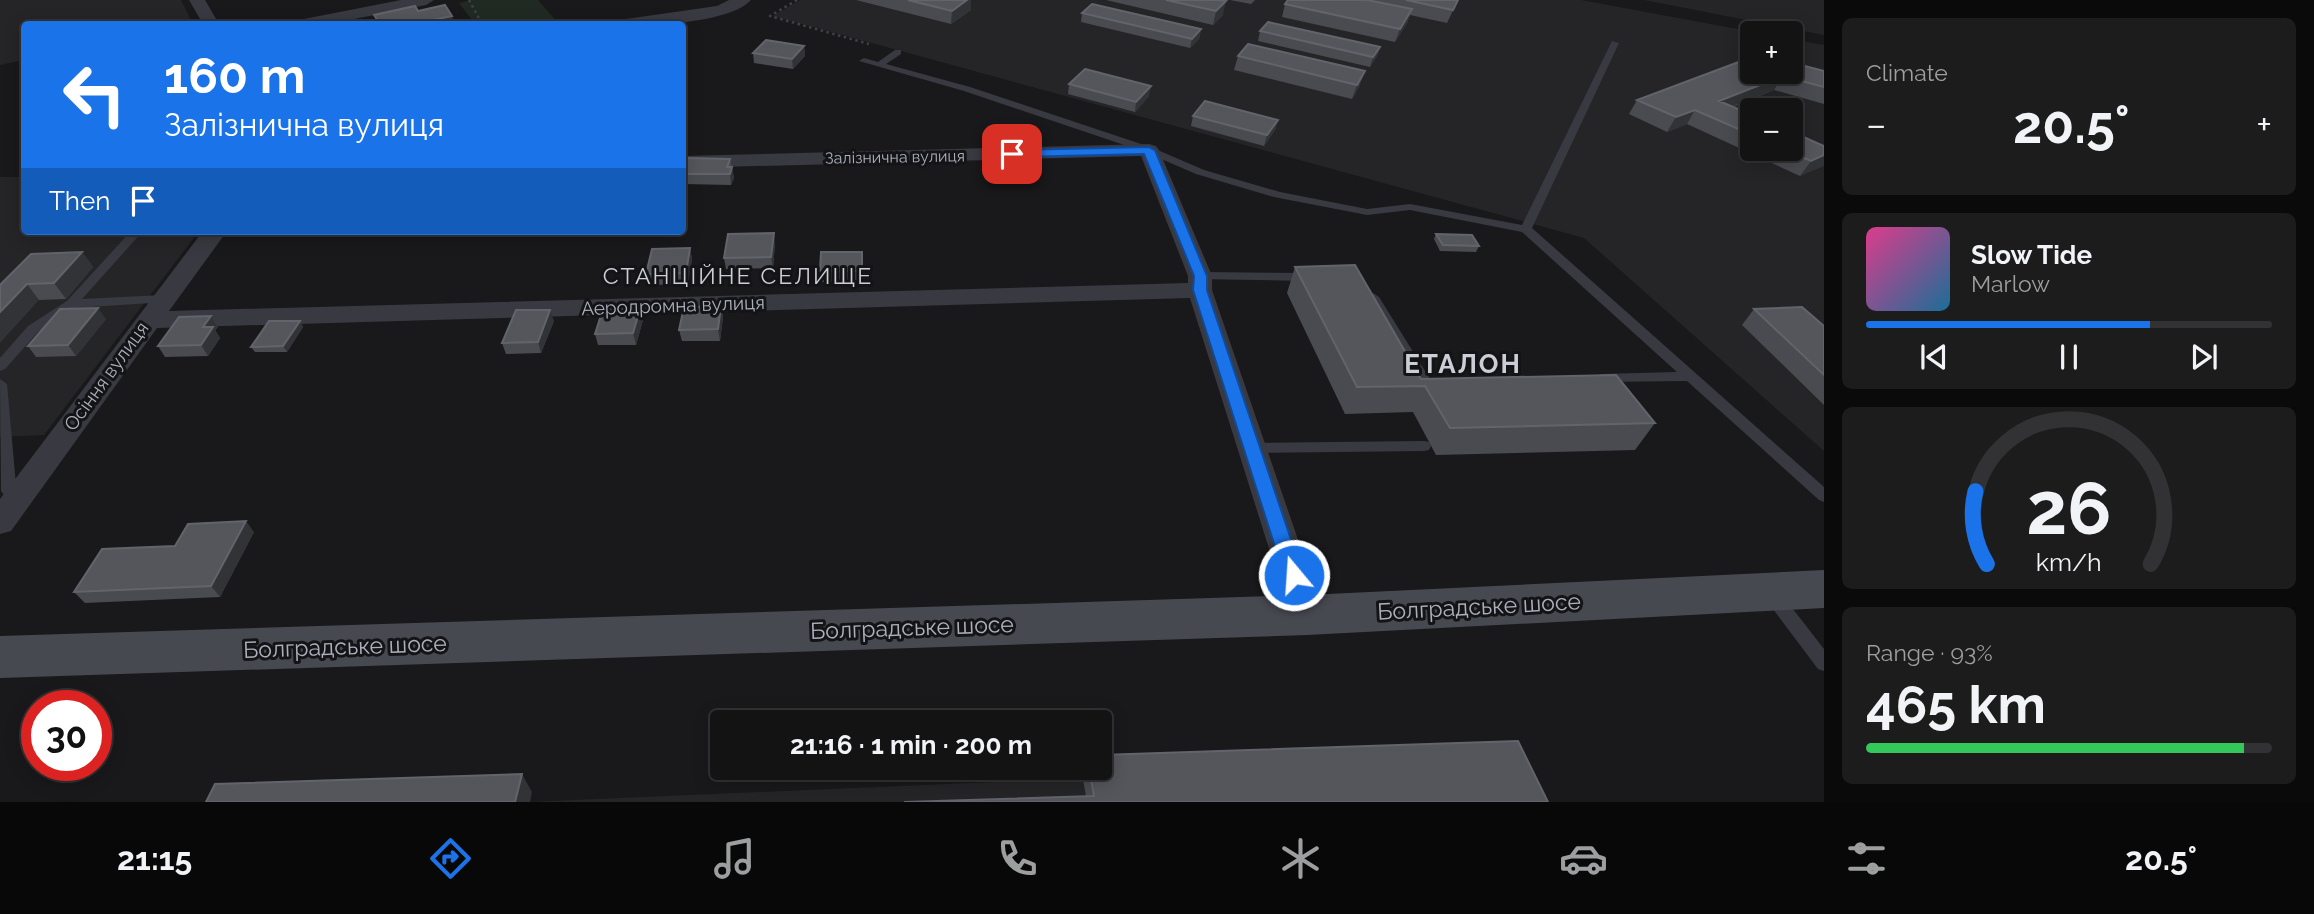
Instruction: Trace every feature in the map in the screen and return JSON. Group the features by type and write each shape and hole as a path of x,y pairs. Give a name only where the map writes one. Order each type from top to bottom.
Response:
{"main road":[{"name":"Болградське шосе","path":"0,657 1307,615 1824,589"}],"street":[{"path":"197,0 209,21"},
{"path":"319,21 426,0"},
{"path":"646,21 721,10 743,0"},
{"path":"1149,150 1200,283 1307,615"},
{"name":"Залізнична вулиця","path":"686,162 1149,150"},
{"name":"Осіння вулиця","path":"0,522 212,235"},
{"name":"Аеродромна вулиця","path":"155,310 1200,283"}],"lane":[{"path":"1526,229 1615,43"},
{"path":"878,65 898,52"},
{"path":"864,61 967,89 1149,150 1200,172 1278,195 1367,212 1410,207 1526,229 1824,496"},
{"path":"0,366 33,329 71,304 132,235"},
{"path":"1200,283 1324,278"},
{"path":"1368,290 1426,384 1453,383"},
{"path":"71,304 155,310"},
{"path":"1592,379 1690,376"},
{"path":"0,384 9,491 23,490"},
{"path":"1252,448 1424,446"},
{"path":"1769,593 1824,663"}],"path":[{"path":"469,0 480,21"},
{"path":"797,0 769,16 898,52"}],"shaded area":[{"path":"0,0 181,0 192,21 21,21 21,61 0,65"},
{"path":"472,0 538,0 556,21 473,21 459,3"},
{"path":"800,0 1581,0 1740,29 1740,84 1803,84 1803,41 1824,45 1824,451 1584,238 773,16"},
{"path":"1644,0 1824,0 1824,35 1803,31 1803,21 1752,21"},
{"path":"0,177 21,177 21,235 196,235 44,435 0,437"},
{"path":"1503,760 1523,802 528,802 1039,780 1112,780 1112,777"}],"building":[{"path":"908,0 967,0 952,11"},
{"path":"1166,0 1219,0 1226,1 1216,11"},
{"path":"1288,0 1367,0 1412,9 1400,29 1285,4"},
{"path":"1406,0 1458,0 1453,10"},
{"path":"1092,4 1201,29 1192,39 1082,13"},
{"path":"445,5 452,16 428,21 378,21 374,15 415,6 418,11"},
{"path":"1268,22 1380,47 1373,57 1260,31"},
{"path":"766,40 804,46 792,59 753,53"},
{"path":"1248,44 1365,71 1357,85 1238,56"},
{"path":"1740,61 1740,84 1763,84 1719,101 1740,110 1740,130 1695,110 1676,117 1637,100"},
{"path":"1803,66 1824,71 1824,87 1803,81"},
{"path":"1085,69 1151,86 1136,102 1069,84"},
{"path":"1205,101 1278,120 1267,135 1193,116"},
{"path":"1803,137 1824,146 1824,155 1811,161 1803,158"},
{"path":"686,158 730,159 727,167 732,167 730,174 686,174"},
{"path":"774,233 771,257 724,258 728,234"},
{"path":"1436,234 1472,235 1479,246 1443,245"},
{"path":"690,248 686,273 646,274 652,249"},
{"path":"82,252 54,283 27,284 0,312 0,285 31,254"},
{"path":"821,252 862,252 862,271 820,271"},
{"path":"1355,265 1421,379 1616,375 1655,423 1450,428 1425,386 1357,387 1295,267"},
{"path":"721,306 718,329 679,330 684,307"},
{"path":"1802,307 1824,326 1824,375 1754,309"},
{"path":"98,308 68,345 28,346 60,309"},
{"path":"603,309 640,309 633,333 595,334"},
{"path":"516,310 550,310 538,342 502,343"},
{"path":"211,316 203,327 213,327 201,345 158,346 179,317"},
{"path":"269,321 300,321 283,346 251,347"},
{"path":"246,521 211,586 74,592 102,549 175,546 188,524"},
{"path":"1518,741 1548,802 904,802 1094,796 1091,780 1112,780 1112,755"},
{"path":"522,774 515,802 206,802 215,784"}],"district":[{"name":"СТАНЦІЙНЕ СЕЛИЩЕ","path":"738,275"},
{"name":"ЕТАЛОН","path":"1463,364"}],"route":[{"path":"1012,154 1149,150 1200,276 1200,290 1294,575"}]}
